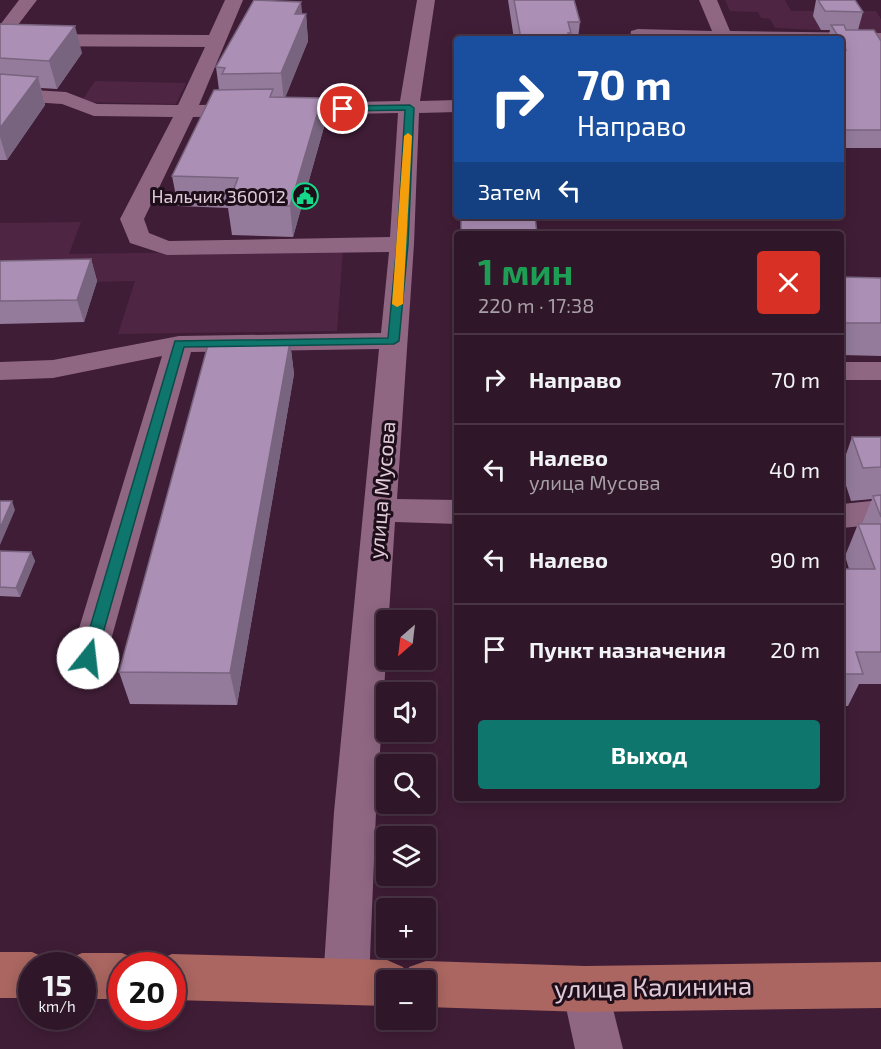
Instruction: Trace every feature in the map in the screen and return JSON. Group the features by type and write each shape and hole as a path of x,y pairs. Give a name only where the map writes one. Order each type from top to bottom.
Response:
{"main road":[{"path":"0,975 18,975"},
{"path":"186,976 366,982"},
{"name":"улица Калинина","path":"436,984 585,989 881,985"}],"street":[{"path":"0,38 28,0"},
{"path":"234,0 186,111 132,219 139,238 167,248 402,244"},
{"name":"улица Мусова","path":"366,982 354,812 402,244 410,108 426,0"},
{"path":"708,0 723,36"},
{"path":"0,38 216,41"},
{"path":"844,38 881,39"},
{"path":"0,94 66,98 94,110 186,111 454,106"},
{"path":"0,370 53,369 179,344 394,341"},
{"path":"88,658 179,344"},
{"path":"844,371 881,371"},
{"path":"380,510 454,512"},
{"path":"844,516 881,512"},
{"path":"585,989 599,1049"}],"shaded area":[{"path":"725,0 785,0 791,11 876,11 881,19 881,33 775,28 770,19 761,18 758,12 730,11"},
{"path":"95,81 186,83 176,104 81,102"},
{"path":"81,222 69,254 343,250 337,331 118,334 135,281 0,284 0,223"}],"building":[{"path":"254,0 301,2 295,14 306,14 281,73 222,74 225,68 216,67"},
{"path":"514,0 574,0 580,22 568,22 571,33 568,33 568,36 520,36"},
{"path":"818,0 855,0 863,12 825,11"},
{"path":"0,24 75,26 49,61 0,58"},
{"path":"831,25 844,25 846,30 874,30 881,41 881,130 844,130 844,50 846,50 844,36 838,36"},
{"path":"0,74 38,77 0,128"},
{"path":"273,89 270,97 322,98 290,206 228,204 238,178 172,176 214,90"},
{"path":"461,219 535,219 537,231 461,231"},
{"path":"91,259 77,300 0,301 0,261"},
{"path":"844,277 881,278 881,323 844,323"},
{"path":"209,341 290,342 230,673 119,672"},
{"path":"852,437 881,437 881,467 863,468"},
{"path":"881,495 881,517 873,496"},
{"path":"0,501 12,501 0,528"},
{"path":"858,524 881,524 881,652 856,652 863,674 844,674 844,569 875,569"},
{"path":"0,551 31,552 16,588 0,587"}],"slow traffic":[{"path":"397,304 408,136"}],"place":[{"name":"Нальчик 360012","path":"305,196"}],"route":[{"path":"88,658 179,344 394,341 410,108 343,109"}]}
